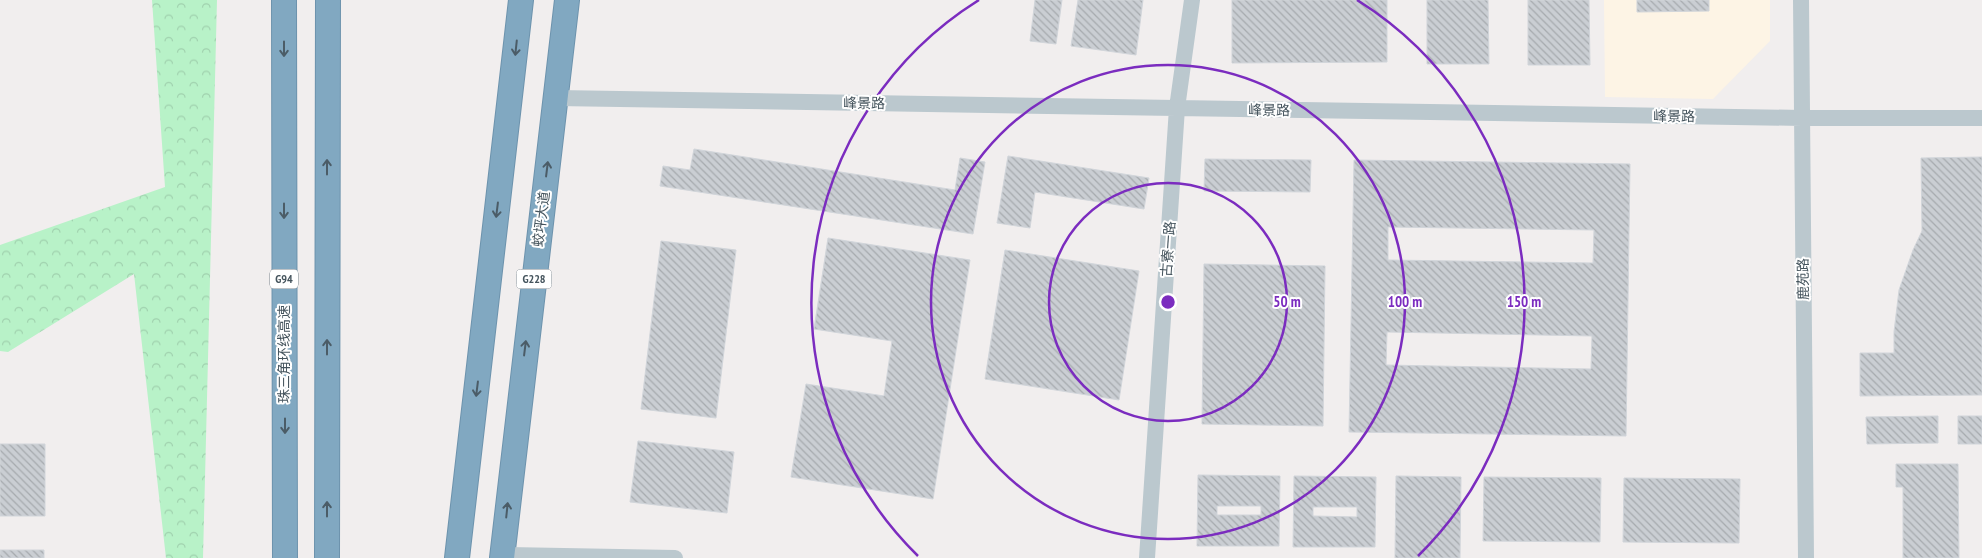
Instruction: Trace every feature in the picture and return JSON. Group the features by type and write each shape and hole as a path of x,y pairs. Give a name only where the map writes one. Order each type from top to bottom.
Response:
{"highway":[{"name":"珠三角环线高速","path":"284,0 285,558"},
{"path":"327,558 328,0"},
{"path":"457,558 521,0"},
{"name":"蛟坪大道","path":"502,557 567,0"}],"street":[{"name":"古寮一路","path":"1147,558 1178,108 1192,0"},
{"name":"鹿苑路","path":"1800,0 1806,558"},
{"name":"峰景路","path":"556,98 1802,118 1982,118"},
{"path":"502,557 675,558"}],"shaded area":[{"path":"1604,0 1770,0 1770,41 1713,99 1605,97"}],"green space":[{"path":"152,0 217,0 203,558 166,558 134,274 8,352 0,351 0,245 165,187"}],"building":[{"path":"1035,0 1062,0 1056,44 1030,41"},
{"path":"1078,0 1143,0 1136,55 1071,46"},
{"path":"1232,0 1387,0 1387,62 1232,63"},
{"path":"1427,0 1488,0 1489,64 1427,64"},
{"path":"1528,0 1589,0 1590,65 1528,65"},
{"path":"1637,0 1709,0 1709,11 1637,12"},
{"path":"694,149 955,190 960,158 985,162 973,234 660,186 663,166 690,170"},
{"path":"1008,156 1149,178 1144,209 1035,192 1030,228 997,223"},
{"path":"1982,157 1982,395 1860,396 1860,353 1894,353 1894,332 1899,290 1922,231 1921,158"},
{"path":"1205,159 1311,160 1310,192 1204,191"},
{"path":"1354,160 1630,164 1626,436 1349,432","holes":["1388,227 1594,230 1593,263 1388,260","1387,332 1592,336 1591,369 1386,365"]},
{"path":"828,238 970,260 933,499 791,477 806,384 884,396 892,341 814,329"},
{"path":"661,241 736,250 716,418 641,409"},
{"path":"1005,250 1139,271 1119,400 985,379"},
{"path":"1204,264 1325,266 1323,426 1202,424"},
{"path":"1938,416 1938,443 1867,444 1866,417"},
{"path":"1958,416 1982,416 1982,444 1958,444"},
{"path":"638,441 734,452 727,513 630,502"},
{"path":"0,444 45,444 45,516 0,516"},
{"path":"1896,464 1958,464 1959,558 1903,558 1903,487 1896,487"},
{"path":"1198,475 1280,476 1279,546 1197,546","holes":["1217,506 1261,506 1261,515 1217,515"]},
{"path":"1294,476 1376,477 1375,547 1293,547","holes":["1313,507 1357,507 1357,517 1313,516"]},
{"path":"1396,476 1461,477 1460,558 1395,558"},
{"path":"1484,477 1601,478 1600,542 1483,541"},
{"path":"1624,478 1740,479 1739,543 1623,542"},
{"path":"0,550 44,550 44,558 0,558"}]}
